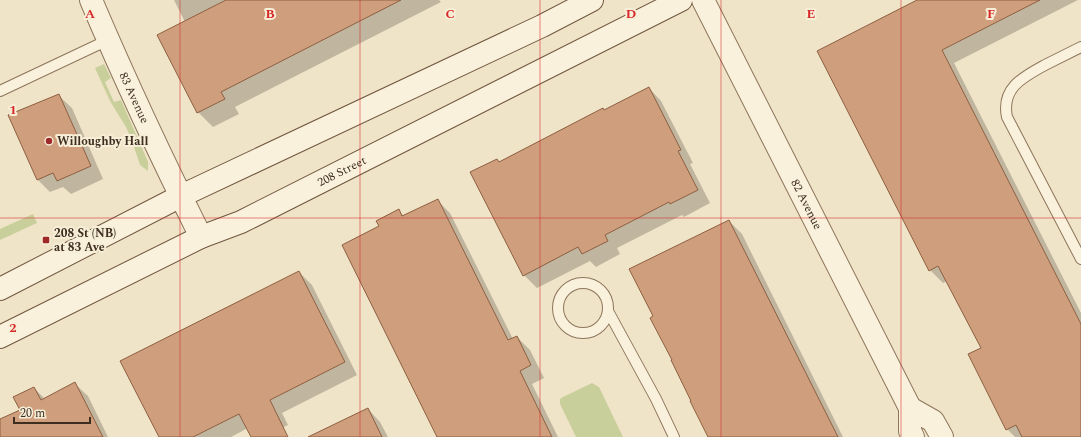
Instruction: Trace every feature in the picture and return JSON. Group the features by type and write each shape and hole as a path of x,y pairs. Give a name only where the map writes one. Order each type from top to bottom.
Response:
{"main road":[{"name":"83 Avenue","path":"90,0 201,237"},
{"path":"0,289 181,196 542,26 592,0"},
{"name":"208 Street","path":"0,337 201,237 241,222 681,0"},
{"name":"82 Avenue","path":"703,0 910,408 910,431 913,437"},
{"path":"910,408 933,421 942,437"}],"lane":[{"path":"0,91 108,40"},
{"path":"1081,47 1024,76 1011,90 1005,108 1007,117 1081,259"},
{"path":"608,311 606,318 599,328 588,333 580,333 572,331 565,326 558,312 558,303 561,295 567,288 574,284 582,282 591,283 599,288 608,302 608,311 656,399 674,437"}],"green space":[{"path":"104,64 111,78 105,82 114,102 121,100 148,162 148,171 140,165 126,127 110,101 95,68"},
{"path":"33,214 37,223 0,240 0,229"},
{"path":"592,383 599,387 623,437 576,437 560,404 560,399"}],"building":[{"path":"226,0 401,0 221,92 225,99 197,113 157,35"},
{"path":"917,0 1040,0 942,50 1081,324 1081,437 1022,437 1016,425 1006,430 968,354 981,348 938,266 929,271 817,51"},
{"path":"649,87 681,150 678,151 698,190 670,204 669,202 605,235 608,241 582,254 578,247 523,276 470,172 497,159 499,162 603,108 604,110"},
{"name":"Willoughby Hall","path":"59,94 91,166 57,181 53,173 37,180 8,115"},
{"path":"438,199 508,340 517,336 531,365 520,371 552,437 437,437 342,245 379,226 376,221 399,209 402,216"},
{"path":"729,220 838,437 708,437 672,360 650,318 653,316 629,269"},
{"path":"299,271 345,362 270,400 288,437 251,437 239,414 193,437 159,437 120,361"},
{"path":"75,382 103,437 0,437 0,419 20,410 13,397 34,387 41,400"},
{"path":"368,408 382,437 308,437"}],"place":[{"name":"Willoughby Hall","path":"49,141"},
{"name":"208 St (NB) at 83 Ave","path":"46,240"}]}
